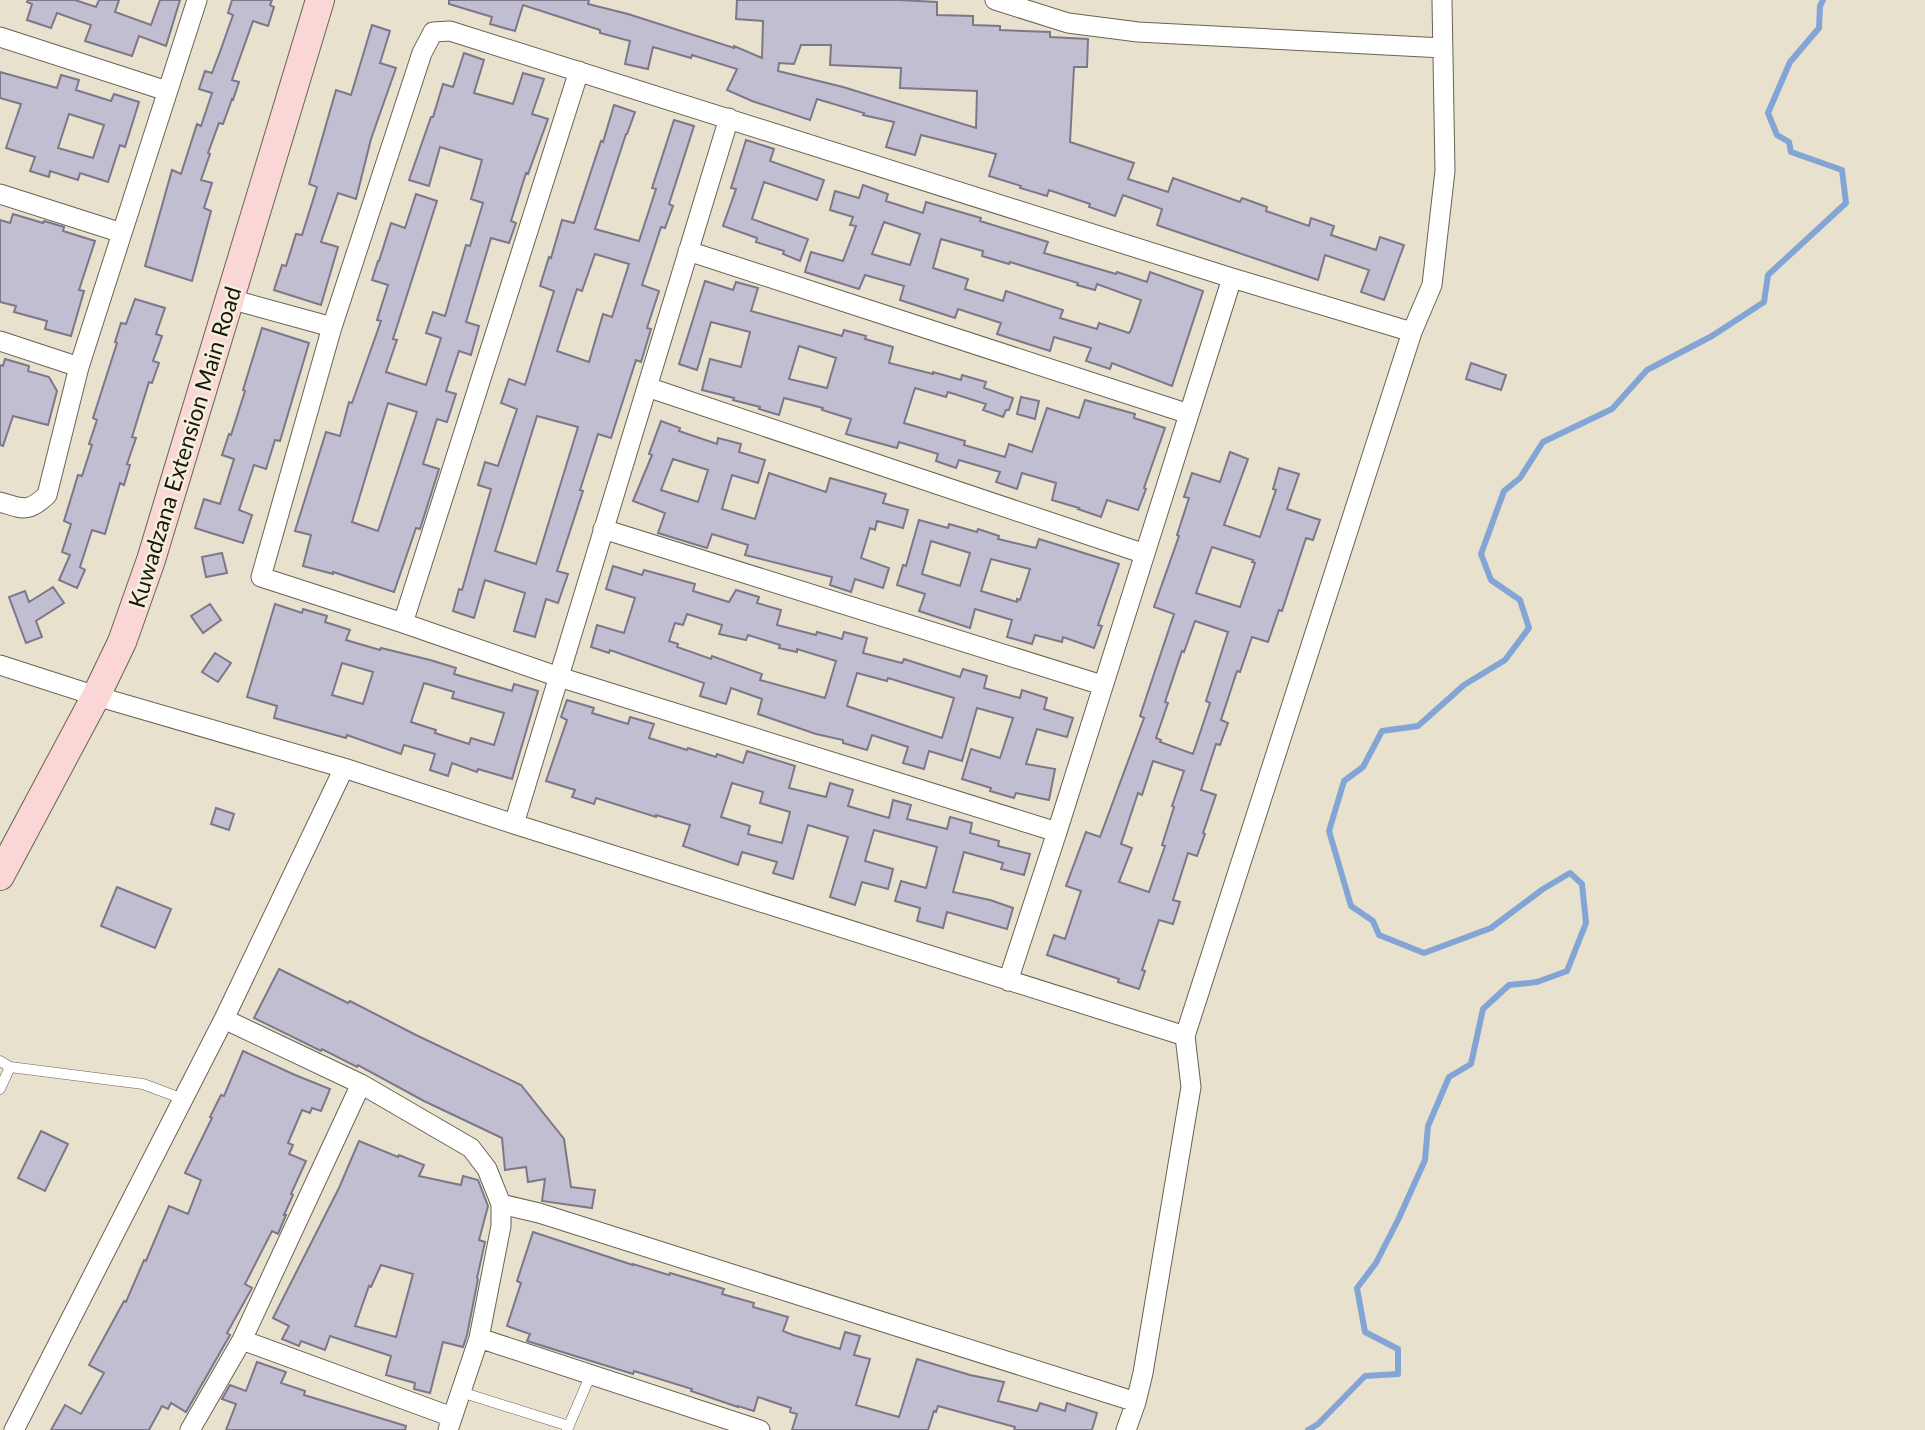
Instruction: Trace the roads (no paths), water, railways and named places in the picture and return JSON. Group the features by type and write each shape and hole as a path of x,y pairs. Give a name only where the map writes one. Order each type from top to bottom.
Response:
{"street":[{"path":"0,502 23,509 37,504 47,495 79,367 197,0"},
{"name":"Kuwadzana Extension Main Road","path":"0,876 122,642 151,560 320,0"},
{"path":"995,0 1069,23 1138,32 1443,48"},
{"path":"1126,1430 1136,1402 1191,1087 1185,1036 1412,332 1432,285 1445,171 1442,0"},
{"path":"1057,832 559,677 261,577 332,327 422,53 433,32 450,31 1232,278 1412,332"},
{"path":"0,37 167,91"},
{"path":"403,623 579,71"},
{"path":"514,824 729,117"},
{"path":"0,194 122,233"},
{"path":"688,250 1189,414"},
{"path":"1008,981 1232,278"},
{"path":"230,299 332,327"},
{"path":"0,341 79,367"},
{"path":"647,387 1145,554"},
{"path":"603,529 1102,684"},
{"path":"0,665 96,696 344,768 1185,1036"},
{"path":"14,1430 224,1018 344,768"},
{"path":"224,1018 360,1084 471,1148 487,1169 501,1204 501,1226 479,1338 450,1423 242,1340"},
{"path":"191,1430 242,1340 360,1084"},
{"path":"501,1204 1136,1402"},
{"path":"479,1338 760,1430"}],"lane":[{"path":"0,1061 10,1067 143,1084 183,1099"},
{"path":"0,1089 10,1067"},
{"path":"461,1392 568,1428 591,1373"}],"waterway":[{"path":"1308,1430 1318,1424 1365,1376 1398,1374 1398,1349 1365,1332 1357,1288 1376,1263 1425,1160 1428,1126 1449,1077 1471,1064 1483,1009 1509,985 1537,982 1567,971 1586,923 1582,884 1570,873 1543,889 1491,928 1424,953 1379,935 1373,921 1351,906 1329,831 1344,781 1363,767 1382,731 1418,726 1464,685 1505,660 1529,628 1520,600 1491,580 1481,554 1504,491 1520,478 1543,442 1612,409 1647,370 1712,336 1764,302 1768,275 1846,203 1842,170 1791,152 1789,142 1777,135 1768,113 1790,62 1819,28 1820,6 1823,0"}]}
